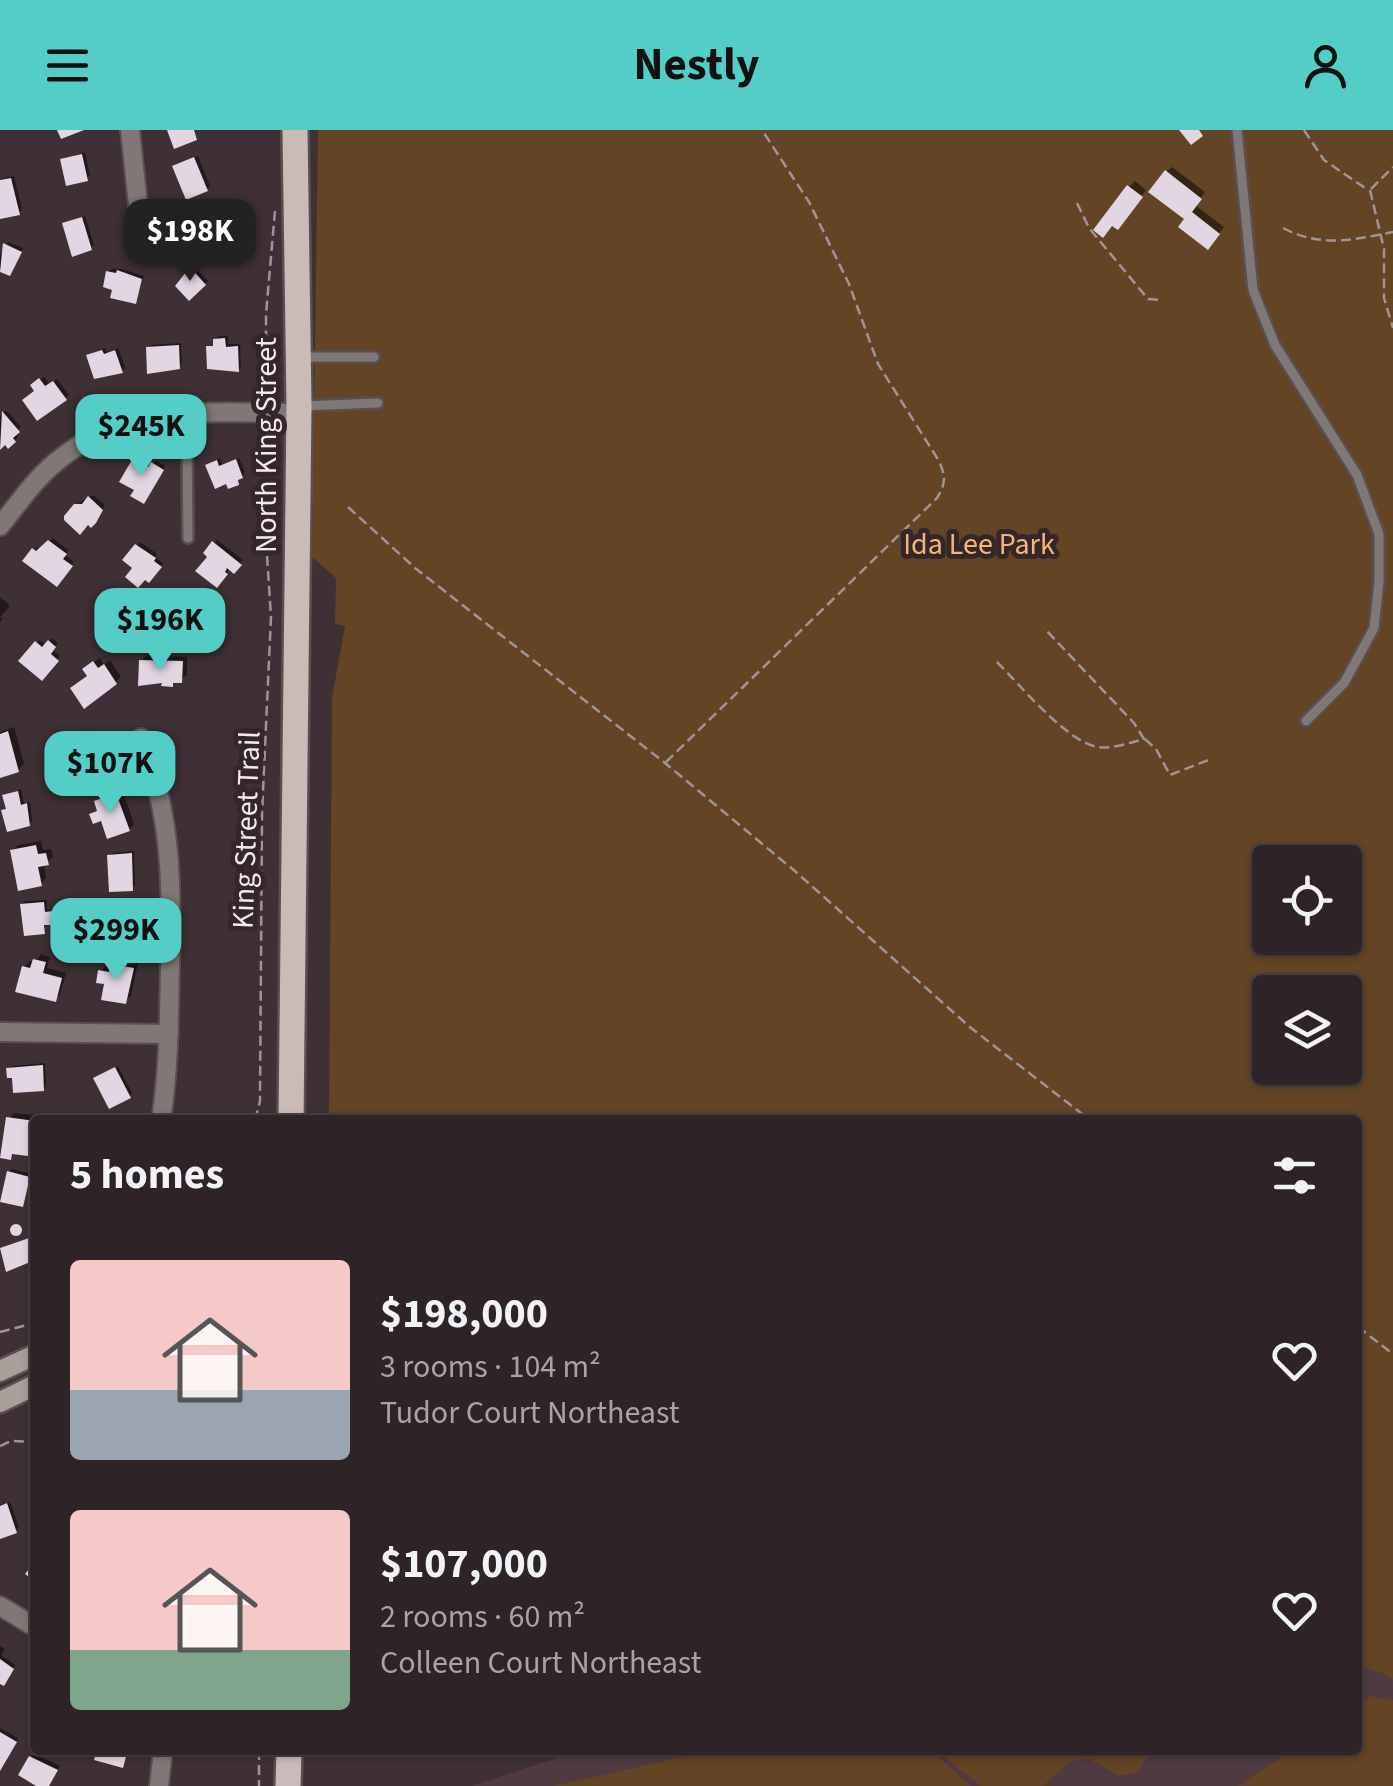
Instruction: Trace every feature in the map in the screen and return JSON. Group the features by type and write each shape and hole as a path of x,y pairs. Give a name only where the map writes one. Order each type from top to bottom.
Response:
{"main road":[{"name":"North King Street","path":"290,1115 293,411 299,356 294,130"},
{"path":"0,1371 30,1357"},
{"path":"0,1402 30,1387"},
{"path":"288,1755 288,1786"}],"street":[{"path":"130,130 140,223"},
{"path":"0,526 46,471 86,440 134,420 193,412 293,411"},
{"path":"141,738 159,788 170,858 168,1034 161,1115"},
{"path":"0,1032 168,1034"},
{"path":"0,1606 30,1624"},
{"path":"159,1786 162,1755"}],"lane":[{"path":"1236,130 1252,290 1275,346 1357,475 1379,534 1380,581 1374,628 1344,683 1306,721"},
{"path":"299,356 374,357"},
{"path":"293,411 378,404"},
{"path":"188,538 187,446 193,412"}],"path":[{"path":"665,764 937,498 946,476 878,364 835,252 809,202 762,130"},
{"path":"1304,130 1337,172 1370,190 1382,234 1386,265 1384,298 1393,328"},
{"path":"1370,190 1393,167"},
{"path":"1077,203 1088,228 1148,299 1161,300"},
{"path":"276,206 266,314 266,371 293,411"},
{"path":"1283,228 1331,243 1393,232"},
{"name":"King Street Trail","path":"256,1115 260,1102 262,813 271,618 266,540 268,459 293,411"},
{"path":"348,507 415,568 796,872 971,1028 1084,1115"},
{"path":"1044,628 1134,723 1156,749 1170,775 1212,759"},
{"path":"996,662 1080,742 1098,748 1144,738"},
{"path":"0,1332 30,1325"},
{"path":"1362,1330 1393,1354"},
{"path":"0,1446 11,1441 30,1442"},
{"path":"258,1755 259,1786"}],"shaded area":[{"path":"1393,1480 1393,1786 472,1786 565,1755 1362,1755 1362,1491"}],"green space":[{"name":"Ida Lee Park","path":"318,130 1393,130 1393,1681 1383,1673 1362,1668 1362,1115 329,1115 332,698 345,626 335,624 336,578 312,557"},
{"path":"1370,1696 1393,1700 1393,1786 1238,1786 1284,1755 1362,1755 1362,1702"},
{"path":"692,1755 936,1755 971,1786 554,1786"},
{"path":"941,1755 1148,1755 1138,1772 1119,1776 1088,1758 1069,1762 1043,1786 981,1786"}],"building":[{"path":"57,130 84,130 61,139"},
{"path":"167,130 194,130 197,140 174,149"},
{"path":"1179,130 1199,130 1203,136 1191,145"},
{"path":"82,154 88,181 66,186 60,159"},
{"path":"194,157 208,191 186,200 172,166"},
{"path":"1165,170 1202,199 1192,212 1220,234 1208,250 1178,227 1184,219 1148,192"},
{"path":"11,178 20,215 0,219 0,180"},
{"path":"1127,185 1143,197 1118,230 1112,226 1103,238 1093,230"},
{"path":"196,211 232,216 230,230 223,229 220,252 195,249"},
{"path":"82,217 92,250 72,257 62,223"},
{"path":"3,243 22,252 10,276 0,272"},
{"path":"190,267 206,285 189,301 175,286"},
{"path":"117,270 142,279 136,304 110,298 112,290 103,287 106,271"},
{"path":"225,338 226,347 238,346 239,372 207,369 206,346 213,346 213,339"},
{"path":"179,345 180,369 147,374 146,347"},
{"path":"102,350 104,354 115,350 123,373 94,379 86,355"},
{"path":"39,378 45,386 53,381 67,400 37,421 22,400 34,391 30,385"},
{"path":"2,411 20,432 13,438 16,442 0,450"},
{"path":"133,458 164,470 144,504 130,496 134,490 119,482"},
{"path":"236,459 243,478 238,480 239,485 228,489 226,484 215,489 205,465 217,460 219,466"},
{"path":"88,496 103,510 96,523 91,528 88,525 80,535 64,516"},
{"path":"48,540 67,554 63,559 73,566 57,587 22,561 32,548 36,551"},
{"path":"212,541 242,565 234,574 227,568 228,574 217,588 195,571 207,557 203,553"},
{"path":"135,544 162,567 149,583 145,580 138,588 125,577 132,568 122,560"},
{"path":"48,640 56,647 51,654 59,661 42,681 18,661 35,641 42,647"},
{"path":"139,660 183,661 182,683 173,683 173,687 161,686 162,683 138,686"},
{"path":"93,661 98,668 104,664 117,684 84,709 70,688 87,676 82,669"},
{"path":"8,731 19,772 0,778 0,734"},
{"path":"84,734 91,776 68,780 64,760 53,762 50,750 60,748 58,740"},
{"path":"18,791 21,805 27,803 30,826 7,832 2,795"},
{"path":"116,793 130,831 107,839 101,821 93,824 89,814 97,811 94,801"},
{"path":"36,845 38,854 46,853 49,865 38,867 42,886 18,891 10,850"},
{"path":"132,853 133,891 109,892 107,855"},
{"path":"44,902 45,912 53,911 54,925 44,925 45,934 24,936 20,904"},
{"path":"109,911 136,911 134,951 110,951 109,932 99,932 99,921 109,921"},
{"path":"33,959 46,962 43,973 62,978 56,1002 15,992 22,966 30,968"},
{"path":"110,964 134,968 126,1004 101,1000 104,984 96,983 98,970 109,972"},
{"path":"43,1065 44,1091 13,1093 12,1078 7,1078 6,1068"},
{"path":"115,1067 131,1098 109,1109 93,1078"},
{"path":"6,1117 30,1120 28,1156 12,1154 11,1160 0,1158"},
{"path":"7,1171 30,1177 23,1207 0,1202"},
{"path":"16,1224 22,1230 16,1236 10,1230"},
{"path":"30,1238 30,1262 6,1272 0,1248"},
{"path":"7,1503 17,1533 0,1539 0,1506"},
{"path":"0,1659 14,1669 4,1686 0,1684"},
{"path":"0,1732 17,1742 0,1771"},
{"path":"96,1755 126,1755 123,1768 94,1760"},
{"path":"29,1756 58,1770 49,1786 36,1786 18,1775"}]}
